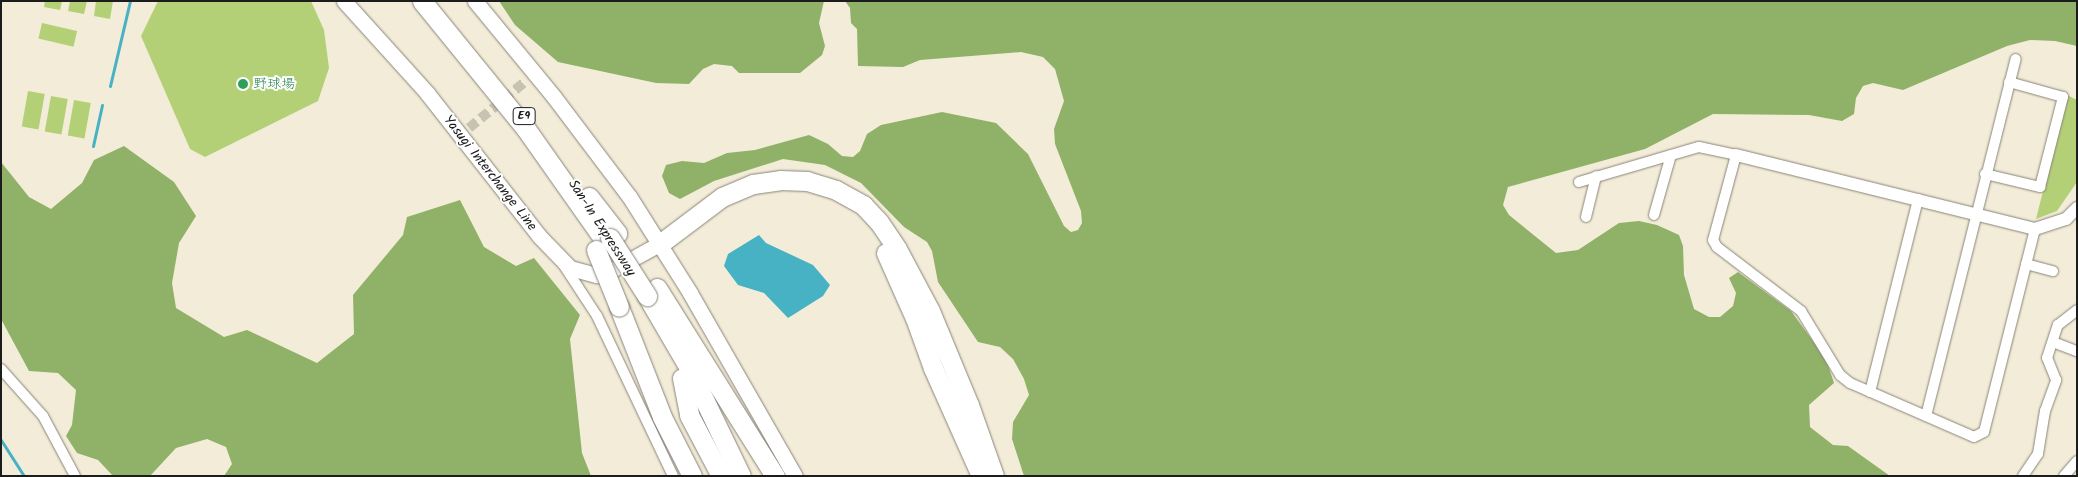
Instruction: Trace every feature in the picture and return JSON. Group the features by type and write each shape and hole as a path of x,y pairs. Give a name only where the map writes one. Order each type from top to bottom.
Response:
{"highway":[{"name":"E9","path":"422,1 524,121"},
{"name":"E9","path":"430,1 524,121"},
{"path":"524,121 607,240 649,295 775,476"},
{"path":"524,121 574,208 607,240 619,307 662,417 692,476"},
{"path":"661,243 722,197 753,184 780,180 807,181 836,190 863,205 879,222 897,249 930,311 969,405 994,476"},
{"path":"661,243 686,236 734,203 755,193 781,188 809,190 833,198 871,227 885,250 954,417 975,476"},
{"path":"649,295 687,375 741,476"},
{"path":"687,375 690,415 721,476"},
{"path":"687,375 729,476"},
{"path":"687,375 709,397 749,476"},
{"path":"969,405 1004,476"},
{"path":"954,417 982,476"}],"main road":[{"name":"Yasugi Interchange Line","path":"344,1 465,131 562,262 576,272 597,275 612,270 661,243"},
{"path":"475,1 530,77 629,196 661,243 795,476"}],"street":[{"path":"1926,416 1985,174 2016,59"},
{"path":"1985,174 2040,187 2063,98 2009,82"},
{"path":"1579,182 1699,147 2035,229 2066,219 2077,208"},
{"path":"1654,215 1671,155"},
{"path":"1736,155 1713,240 1717,247 1801,311 1840,375 1870,392 1974,437 1984,432 2035,229"},
{"path":"1586,217 1596,176"},
{"path":"1870,392 1918,199"},
{"path":"562,262 597,316 673,476"},
{"path":"2026,264 2053,271"},
{"path":"2023,476 2038,454 2046,411 2056,380 2047,358 2061,321 2077,310"},
{"path":"2054,342 2077,351"},
{"path":"1,369 43,416 75,476"},
{"path":"2064,476 2077,461"}],"green space":[{"path":"45,1 62,1 60,10 44,7"},
{"path":"70,1 87,1 84,14 68,11"},
{"path":"96,1 113,1 110,19 94,16"},
{"name":"野球場","path":"158,1 311,1 324,30 329,68 318,101 205,157 190,149 141,36"},
{"path":"499,1 824,1 819,23 825,46 822,55 800,73 739,73 732,66 714,64 703,69 689,84 656,83 558,62 515,25"},
{"path":"845,1 2077,1 2077,46 2055,41 2030,40 2007,46 1903,90 1873,83 1863,86 1856,98 1854,114 1842,121 1809,115 1713,114 1645,149 1508,187 1503,205 1509,215 1556,253 1578,250 1619,223 1639,221 1657,225 1679,235 1683,246 1684,275 1694,309 1709,317 1720,317 1733,306 1736,293 1729,278 1738,272 1791,311 1826,359 1834,383 1809,405 1810,427 1833,445 1848,446 1890,476 1024,476 1012,439 1013,422 1029,395 1024,379 1013,359 1000,347 978,342 938,282 932,251 927,242 904,227 861,183 825,165 783,159 714,181 680,199 669,193 662,176 666,165 682,161 704,163 727,153 755,150 809,135 828,144 842,156 853,157 860,151 867,134 881,125 942,112 996,123 1028,154 1064,226 1071,232 1078,230 1082,223 1081,211 1055,144 1054,129 1064,101 1055,69 1043,57 1021,52 920,60 903,67 858,66 857,29 851,23 850,8"},
{"path":"42,23 77,31 73,47 38,39"},
{"path":"28,91 45,94 38,129 22,126"},
{"path":"2067,95 2077,100 2077,182 2057,211 2036,219"},
{"path":"51,96 68,99 61,134 45,131"},
{"path":"74,100 91,103 84,138 68,135"},
{"path":"124,146 174,182 196,216 179,243 172,283 176,308 224,337 247,330 317,363 354,334 353,295 403,235 407,217 460,200 484,247 516,266 534,258 580,315 570,339 582,453 591,476 224,476 232,464 226,447 207,439 176,448 150,476 113,476 98,460 77,453 66,436 72,425 76,390 58,373 29,371 1,319 1,162 29,197 51,209 82,183 94,160"}],"water":[{"path":"759,235 766,243 813,265 830,285 823,296 788,318 764,293 738,285 724,266 728,254"}],"waterway":[{"path":"110,86 130,1"},
{"path":"93,146 102,105"},
{"path":"1,440 24,476"}],"tunnel":[{"path":"469,128 526,81"}],"place":[{"name":"野球場","path":"243,84"}]}
